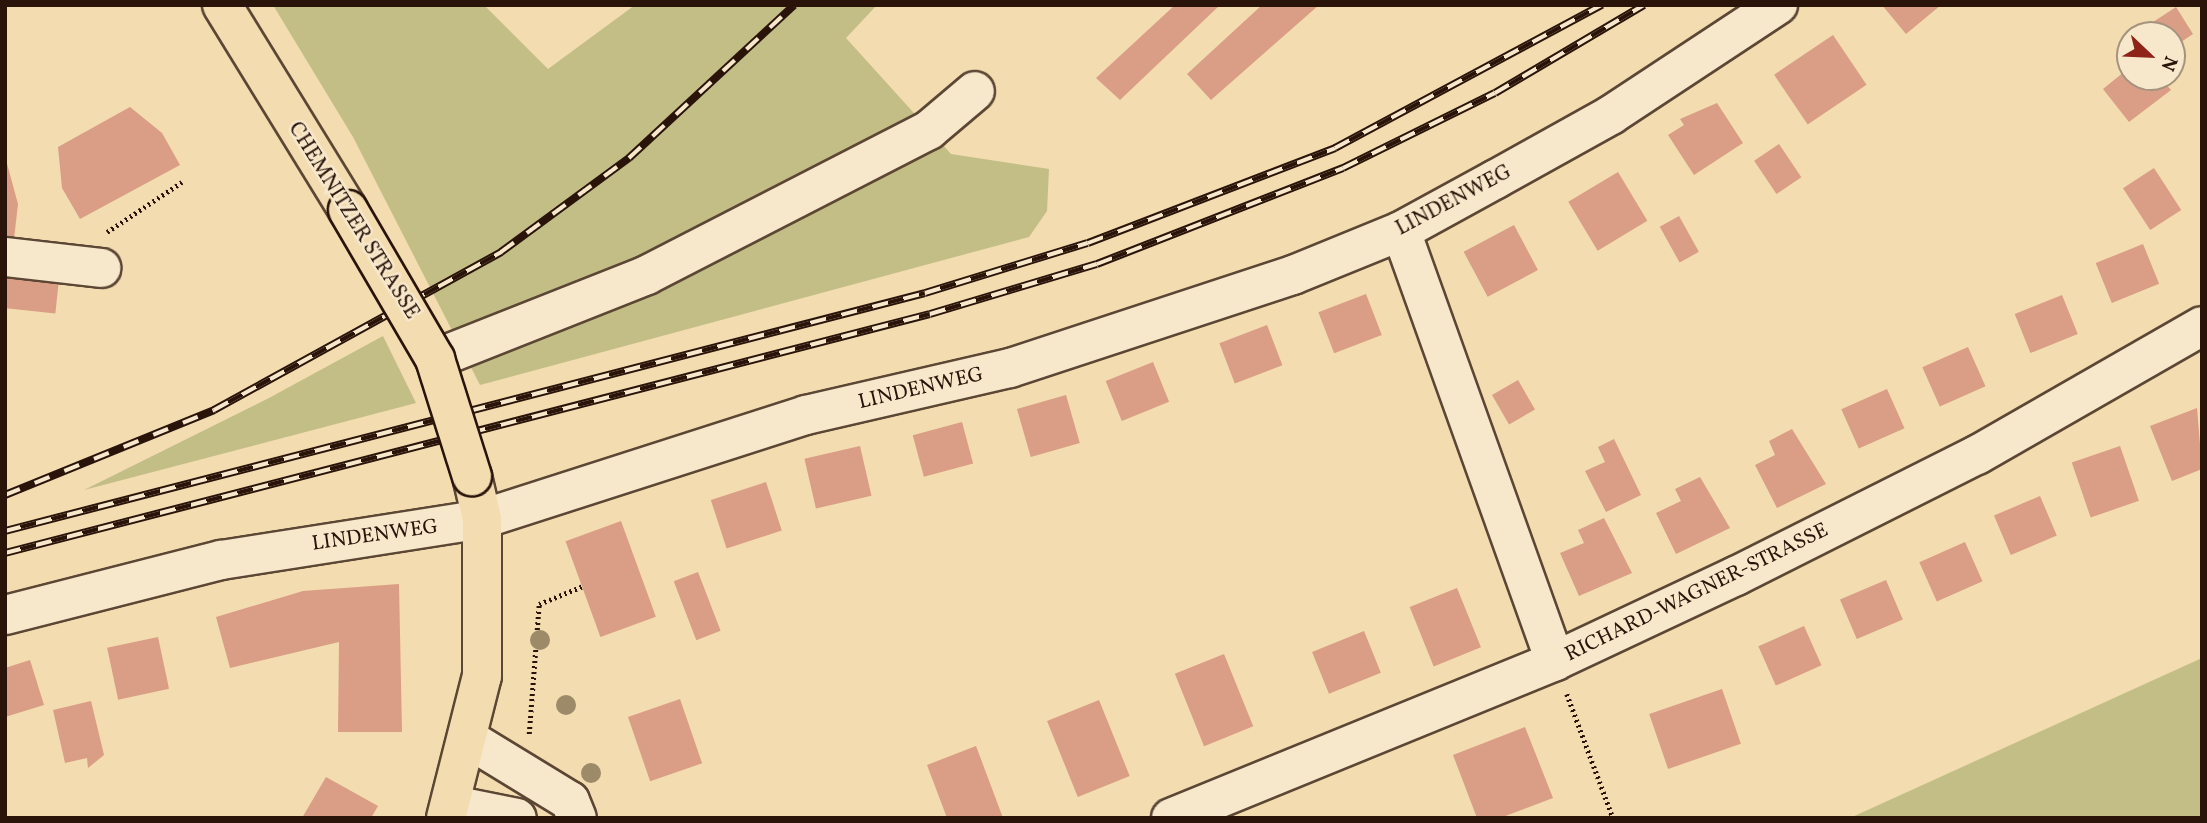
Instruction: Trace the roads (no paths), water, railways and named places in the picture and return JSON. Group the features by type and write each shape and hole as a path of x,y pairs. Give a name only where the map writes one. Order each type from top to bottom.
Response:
{"main road":[{"name":"CHEMNITZER STRASSE","path":"222,5 348,210 435,359 472,476 482,519 482,676 470,740 449,811"}],"street":[{"name":"LINDENWEG","path":"5,615 221,560 482,519 806,415 1010,368 1293,275 1401,231 1611,115 1778,5"},
{"path":"435,359 647,275 929,130 975,91"},
{"path":"1401,231 1555,661"},
{"path":"5,257 101,268"},
{"name":"RICHARD-WAGNER-STRASSE","path":"1171,818 1555,661 1977,455 2202,326"},
{"path":"470,740 570,801 577,818"},
{"path":"449,811 517,818"}],"railway":[{"path":"5,495 214,410 501,252 629,158 794,5"},
{"path":"5,531 925,293 1088,243 1335,148 1602,5"},
{"path":"5,553 930,314 1097,264 1343,168 1495,93 1644,5"}]}
